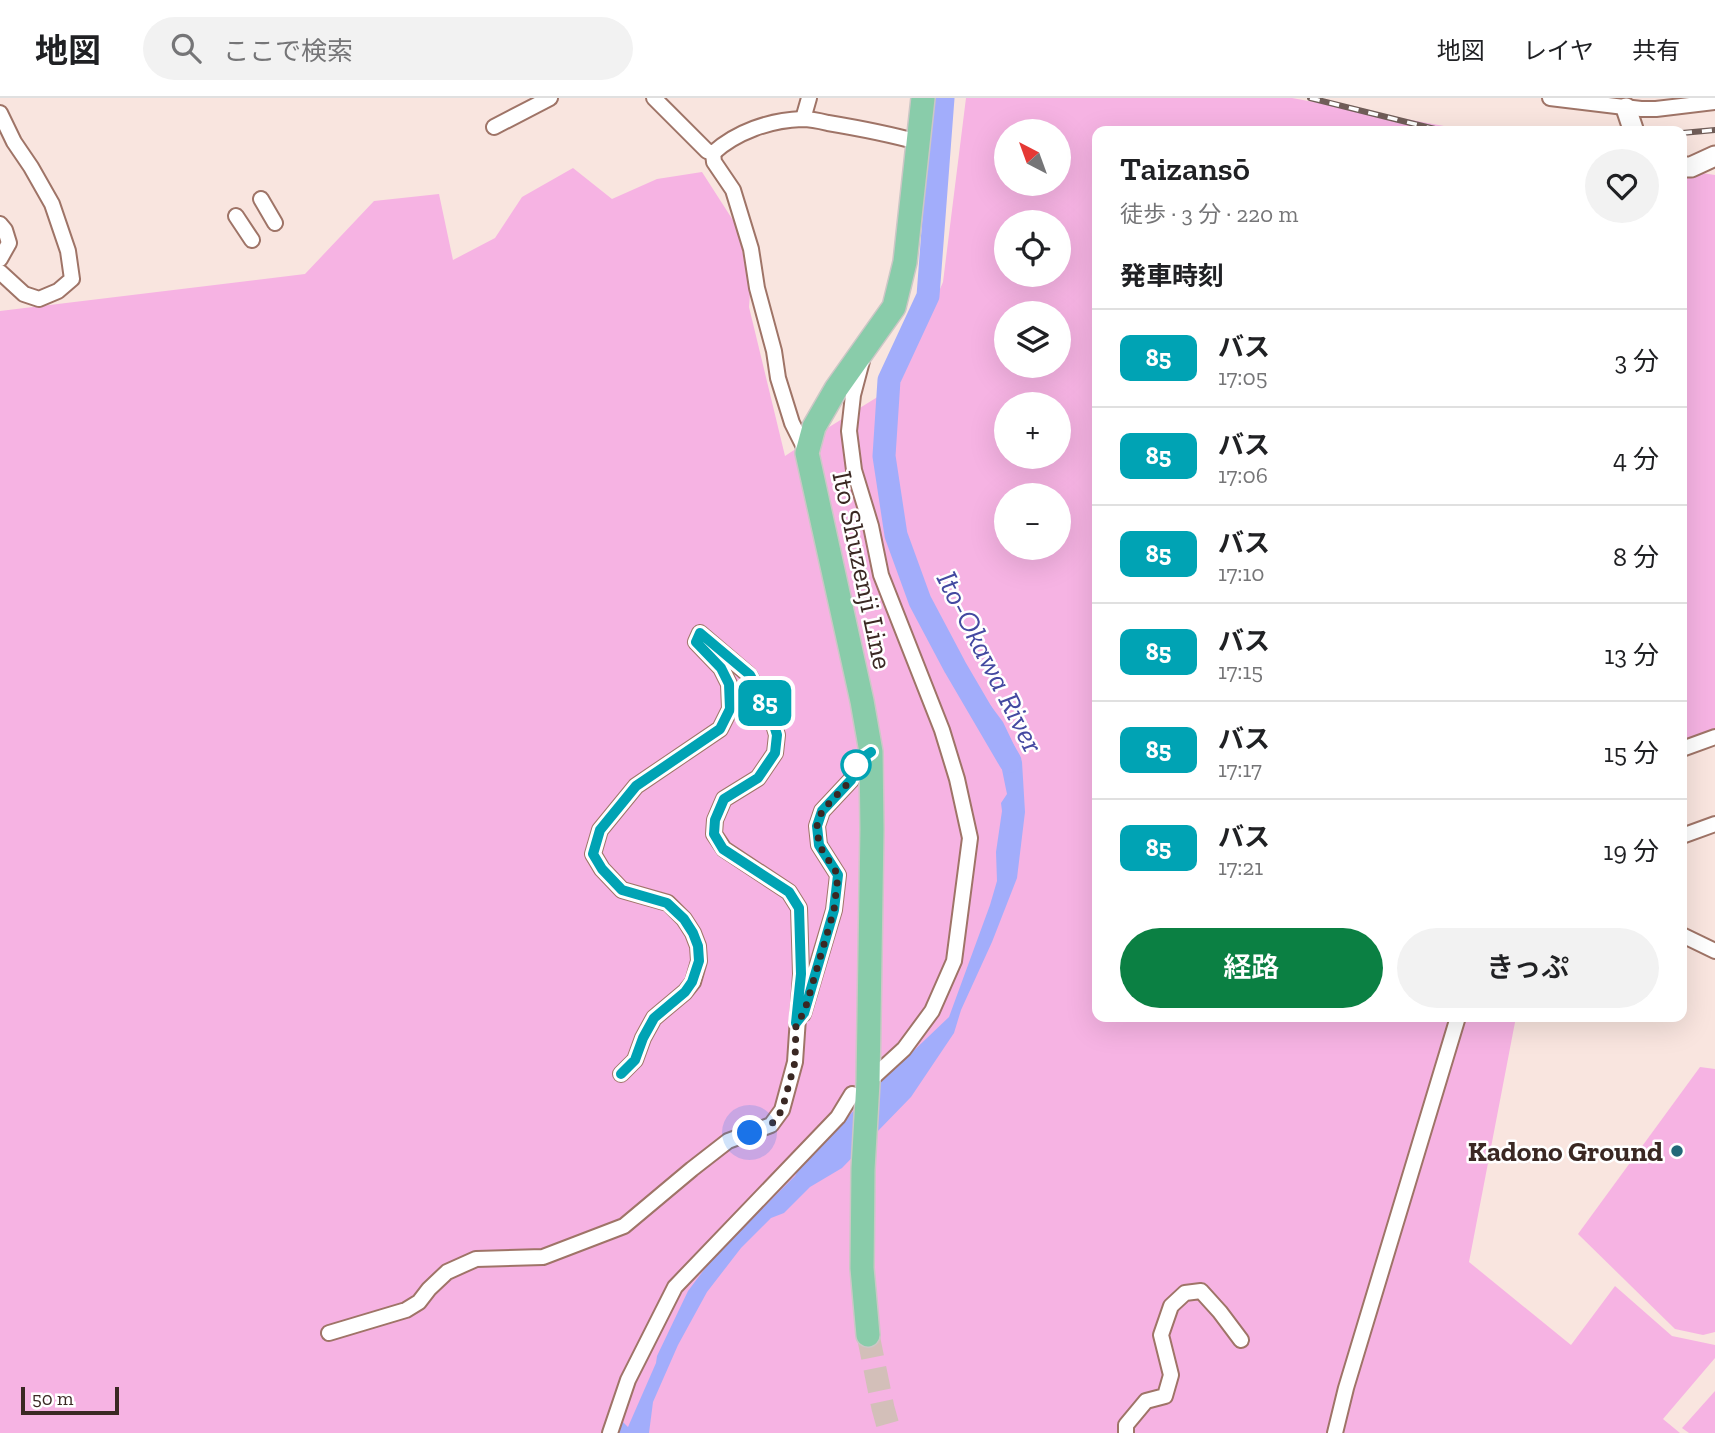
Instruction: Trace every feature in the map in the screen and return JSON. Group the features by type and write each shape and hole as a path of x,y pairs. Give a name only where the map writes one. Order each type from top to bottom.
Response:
{"main road":[{"name":"Ito Shuzenji Line","path":"869,1335 862,1268 862,1092 872,829 871,752 807,453 814,428 836,389 894,307 905,262 923,98"}],"street":[{"path":"494,127 550,98"},
{"path":"654,98 707,151 713,153"},
{"path":"1550,98 1624,103 1656,109 1715,102"},
{"path":"1624,103 1632,126"},
{"path":"713,153 725,142 805,105 918,142"},
{"path":"0,113 14,142 52,204 68,251 72,279 58,291 39,299 24,294 0,272"},
{"path":"713,153 714,162 733,190 751,249 757,288 774,351 778,378 792,423 807,453"},
{"path":"1687,167 1715,156"},
{"path":"261,199 275,223"},
{"path":"236,216 252,240"},
{"path":"0,224 9,243 0,259"},
{"path":"610,1433 628,1380 675,1287 904,1049 932,1012 954,961 970,838 957,779 942,730 881,575 871,526 854,470 849,430 853,395 866,346"},
{"path":"329,1333 406,1310 419,1302 447,1272 476,1259 543,1257 624,1226 729,1141 771,1125 782,1110 795,1062 801,974 799,908 789,892 723,849 714,834 715,820 724,799 758,778 775,753 777,735 771,715 750,675 700,633 696,642 721,668 729,684 730,709 720,729 636,786 600,830 593,854 602,869 622,890 667,903 684,919 698,946 699,961 692,982 685,992 654,1018 635,1060 621,1074"},
{"path":"1687,746 1715,737"},
{"path":"796,1023 804,1013 834,910 838,875 819,845 817,826 822,811 851,780 858,761 871,752"},
{"path":"1687,834 1715,824"},
{"path":"1687,937 1715,951"},
{"path":"1335,1433 1350,1374 1456,1022"},
{"path":"1126,1433 1126,1425 1146,1401 1165,1396 1171,1376 1161,1335 1171,1306 1185,1293 1201,1291 1241,1340"}],"shaded area":[{"path":"966,98 1292,98 1444,126 1092,126 1092,1022 1515,1022 1469,1262 1571,1345 1615,1286 1672,1336 1715,1345 1715,1358 1663,1419 1680,1433 0,1433 0,311 305,274 374,201 439,194 453,260 495,238 522,197 573,168 612,199 657,179 702,172 738,228 746,271 751,280 749,307 785,456 900,383 943,282"},
{"path":"1687,171 1715,175 1715,733 1687,746"},
{"name":"Kadono Ground","path":"1700,1067 1715,1069 1715,1332 1703,1335 1675,1329 1578,1234"},
{"path":"1715,1391 1715,1433 1689,1433 1682,1428"}],"water":[{"path":"962,687 988,702 1003,722 1022,762 1025,812 1017,878 961,1010 954,1033 911,1097 842,1168 810,1187 784,1213 771,1218 741,1248 707,1292 678,1345 653,1402 649,1433 618,1433 623,1422 628,1427 657,1356 688,1291 715,1255 795,1176 799,1168 886,1077 949,1017 997,881 996,852 1001,803 1007,794 992,721"}],"waterway":[{"name":"Ito-Okawa River","path":"943,98 928,296 889,380 884,456 896,535 920,601 1010,761"}],"tunnel":[{"path":"868,1335 890,1433"}],"railway":[{"path":"1310,98 1423,126"},
{"path":"1687,133 1715,130"}],"bus line":[{"name":"85","path":"621,1074 635,1060 654,1018 685,992 692,982 699,961 698,946 684,919 667,903 622,890 602,869 593,854 600,830 636,786 720,729 730,709 729,684 721,668 696,642 700,633 750,675 771,715 777,735 775,753 758,778 724,799 715,820 714,834 723,849 789,892 799,908 801,974 796,1023 804,1013 834,910 838,875 819,845 817,826 822,811 851,780 858,761 871,752"}],"place":[{"name":"Kadono Ground","path":"1677,1151"}],"route":[{"path":"750,1133 771,1125 782,1110 795,1062 796,1023 804,1013 834,910 838,875 819,845 817,826 822,811 851,780 858,761 856,765"}]}
